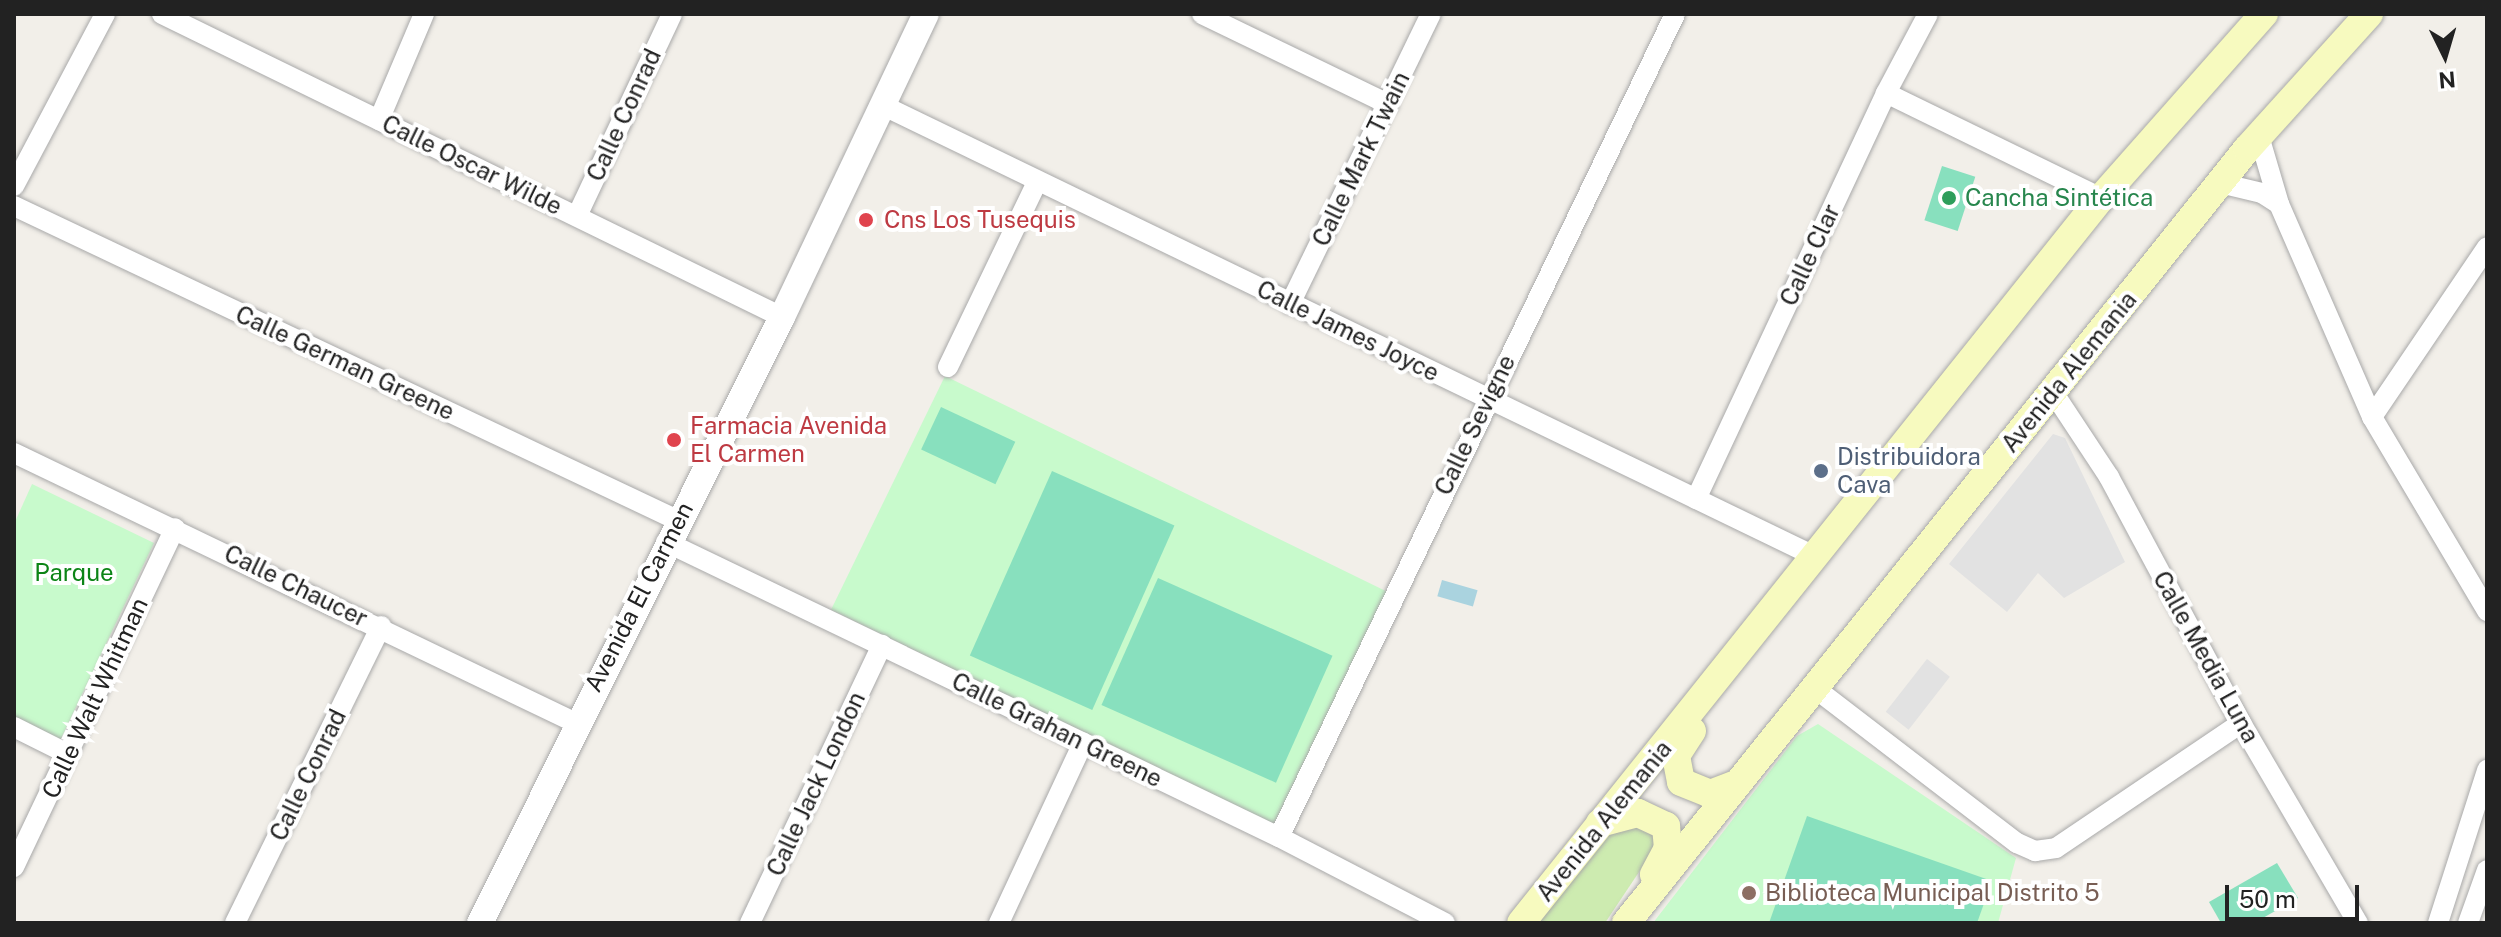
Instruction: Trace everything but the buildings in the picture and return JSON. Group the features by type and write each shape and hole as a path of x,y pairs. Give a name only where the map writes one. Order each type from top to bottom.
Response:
{"main road":[{"name":"Avenida Alemania","path":"1521,923 2101,198 2264,14"},
{"name":"Avenida Alemania","path":"1627,922 2220,183 2369,14"},
{"path":"1738,783 1710,794 1689,789 1676,773 1676,756 1727,686 1752,636"},
{"path":"1600,823 1638,813 1666,826 1665,857 1627,922"}],"street":[{"path":"14,186 105,14"},
{"name":"Calle Oscar Wilde","path":"162,14 782,317"},
{"path":"379,120 424,14"},
{"name":"Calle Conrad","path":"577,216 672,14"},
{"name":"Avenida El Carmen","path":"480,923 576,723 782,317 926,14"},
{"path":"1202,14 1388,104"},
{"name":"Calle Mark Twain","path":"1290,304 1431,14"},
{"name":"Calle Sevigne","path":"1279,837 1487,399 1675,14"},
{"name":"Calle Clar","path":"1696,499 1886,93 1928,14"},
{"path":"1886,93 2101,198"},
{"name":"Calle James Joyce","path":"882,105 1814,556"},
{"path":"2259,136 2279,204 2372,417 2487,611"},
{"path":"948,367 1037,182"},
{"path":"2220,183 2262,193 2279,204"},
{"name":"Calle German Greene","path":"14,206 672,531"},
{"path":"2372,417 2487,247"},
{"name":"Calle Media Luna","path":"2053,392 2109,477 2241,723 2358,923"},
{"name":"Calle Chaucer","path":"14,453 381,626 576,723"},
{"name":"Calle Walt Whitman","path":"14,867 175,528"},
{"name":"Calle Grahan Greene","path":"672,531 882,645 1279,837 1445,923"},
{"name":"Calle Conrad","path":"235,923 381,626"},
{"name":"Calle Jack London","path":"750,923 882,645"},
{"path":"1816,689 2017,843 2035,851 2056,848 2241,723"},
{"path":"14,727 68,754"},
{"path":"999,923 1083,743"},
{"path":"2438,923 2487,770"},
{"path":"2468,923 2487,870"}],"green space":[{"name":"Cancha Sintética","path":"1942,166 1975,177 1958,231 1924,220"},
{"path":"945,376 1387,592 1273,825 831,610"},
{"path":"941,407 1015,442 995,484 921,450"},
{"path":"1052,471 1174,526 1092,710 970,656"},
{"name":"Parque","path":"32,484 154,543 57,747 14,724 14,524"},
{"path":"1158,578 1332,656 1276,783 1101,705"},
{"path":"1818,724 2016,858 1998,923 1653,923 1797,736"},
{"path":"1807,816 1992,881 1977,923 1769,923"},
{"path":"1643,825 1659,842 1605,923 1538,923 1613,829"},
{"path":"2277,863 2298,898 2254,923 2221,923 2209,902"}],"shaded area":[{"path":"2053,434 2065,438 2125,562 2064,598 2038,573 2007,612 1949,564"},
{"path":"1927,659 1950,677 1909,730 1886,712"}],"water":[{"path":"1442,580 1478,590 1473,607 1437,596"}],"place":[{"name":"Cancha Sintética","path":"1949,198"},
{"name":"Cns Los Tusequis","path":"866,220"},
{"name":"Farmacia Avenida El Carmen","path":"674,440"},
{"name":"Distribuidora Cava","path":"1821,471"},
{"name":"Biblioteca Municipal Distrito 5","path":"1749,893"}]}
